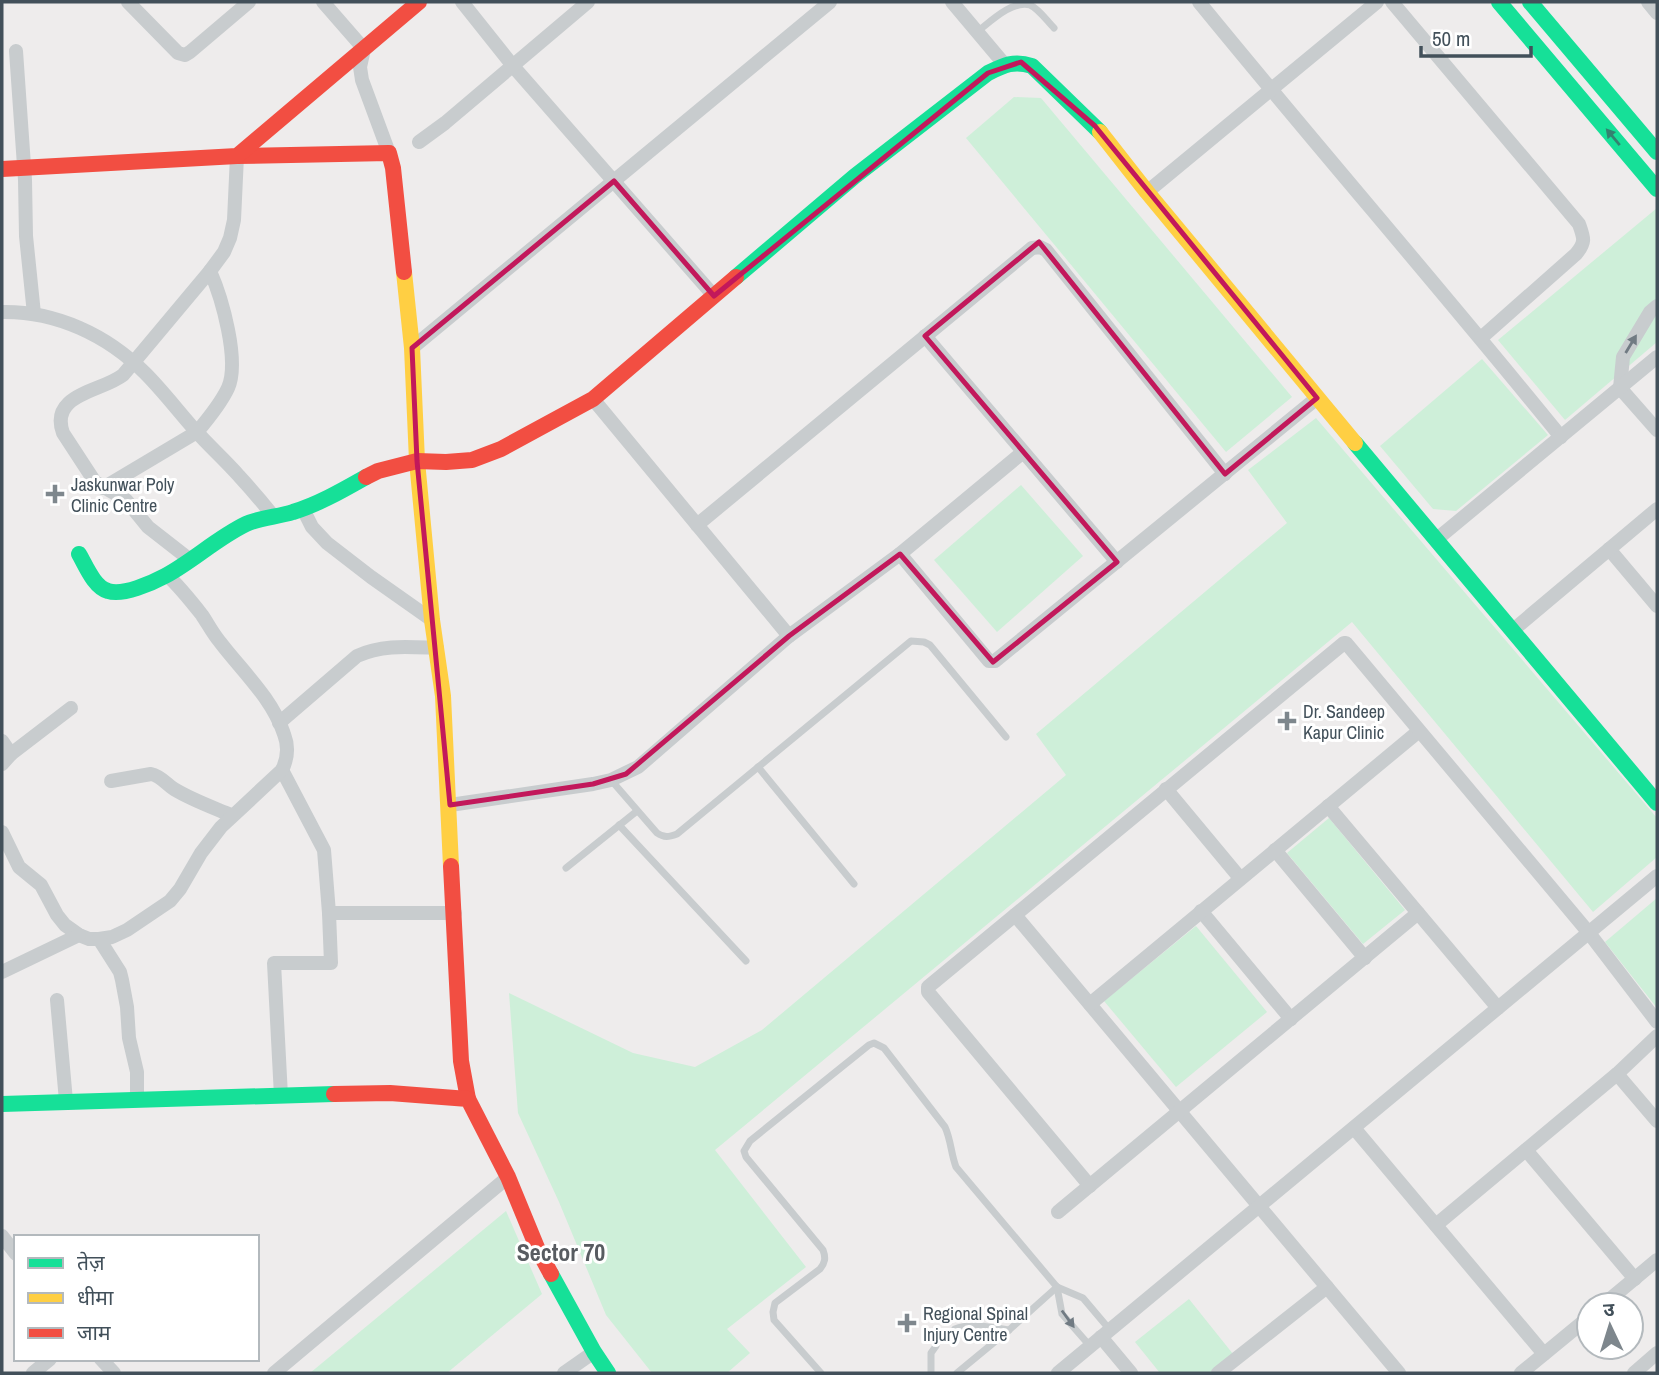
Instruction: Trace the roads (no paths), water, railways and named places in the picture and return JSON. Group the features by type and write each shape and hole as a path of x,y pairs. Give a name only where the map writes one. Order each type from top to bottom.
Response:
{"street":[{"path":"128,2 178,53 185,55 249,2"},
{"path":"323,2 364,49"},
{"path":"189,559 148,527 126,500 95,482 63,433 60,424 62,409 96,387 116,381 123,375 224,252 230,238 236,203 237,156 419,2"},
{"path":"463,2 513,66 714,296"},
{"path":"419,142 588,2"},
{"path":"412,348 830,2"},
{"path":"952,2 1005,65"},
{"path":"1199,2 1561,437"},
{"path":"1147,192 1377,2"},
{"path":"1392,2 1578,224 1584,238 1576,254 1480,338"},
{"path":"1499,2 1657,189"},
{"path":"1530,2 1657,152"},
{"path":"1648,2 1657,13"},
{"path":"364,49 360,67 362,79 393,168 412,348 417,461 432,620 443,696 461,1061 468,1099 508,1177 538,1250 608,1373"},
{"path":"16,51 27,248 34,313"},
{"path":"79,554 91,575 106,591 143,587 167,575 247,524 303,509 368,475 417,461 472,460 501,449 593,399 855,176 988,73 1005,65 1021,62 1032,66 1095,125 1317,398 1657,803"},
{"path":"2,169 237,156 389,153"},
{"path":"698,525 1032,248 1040,247 1046,250 1225,474"},
{"path":"103,488 197,432 228,388 232,362 223,311 210,271"},
{"path":"1657,306 1650,312 1623,357 1620,388 1657,430"},
{"path":"2,312 34,313 52,317 82,329 134,362 240,476 274,517"},
{"path":"925,336 1117,562"},
{"path":"1437,539 1657,357"},
{"path":"900,554 989,661 993,662 1317,398"},
{"path":"593,399 789,636"},
{"path":"450,806 611,780 638,767 789,636 900,554 1022,453"},
{"path":"303,509 312,527 327,543 432,620"},
{"path":"1513,630 1657,509"},
{"path":"1609,549 1657,606"},
{"path":"2,832 19,867 41,885 65,925 89,939 112,937 170,901 201,853 232,815 282,770 288,749 284,734 268,702 219,642 180,587 167,575"},
{"path":"1090,1185 927,990 1344,643 1589,933 1657,1022"},
{"path":"279,723 357,656 368,651 396,647 437,648"},
{"path":"2,741 6,759 71,708"},
{"path":"1090,1004 1419,731"},
{"path":"281,1096 274,963 331,963 324,850 282,770"},
{"path":"111,781 157,775 173,788 232,815"},
{"path":"1166,789 1240,878"},
{"path":"1328,806 1498,1008"},
{"path":"1275,850 1365,958"},
{"path":"1058,1373 1657,876"},
{"path":"1201,911 1291,1019"},
{"path":"329,913 454,914"},
{"path":"1058,1212 1418,913"},
{"path":"1015,915 1399,1373"},
{"path":"2,972 79,935"},
{"path":"99,939 120,972 127,1007 129,1038 137,1072 137,1100"},
{"path":"57,1000 66,1101"},
{"path":"1436,1225 1617,1073 1657,1035"},
{"path":"1617,1073 1657,1121"},
{"path":"2,1104 390,1093 468,1099"},
{"path":"1354,1128 1544,1354"},
{"path":"1526,1150 1635,1279"},
{"path":"274,1373 508,1177"},
{"path":"2,1236 14,1251"},
{"path":"1620,1291 1657,1260"},
{"path":"1218,1373 1327,1287"},
{"path":"1521,1373 1575,1329"},
{"path":"1101,1338 1127,1372"},
{"path":"564,1373 594,1352"},
{"path":"1634,1373 1657,1353"},
{"path":"33,1373 48,1361"}],"lane":[{"path":"977,32 1007,8 1020,2 1032,5 1054,28"},
{"path":"611,780 662,836 677,834 911,641 930,645 1006,737"},
{"path":"758,767 854,884"},
{"path":"566,868 637,811"},
{"path":"619,825 746,961"},
{"path":"821,1373 774,1320 773,1312 775,1303 820,1269 824,1264 823,1250 744,1152 750,1141 874,1043 884,1048 945,1127 956,1167 1057,1287 1083,1298 1101,1338"},
{"path":"1057,1287 1062,1314 1101,1338"},
{"path":"957,1373 1057,1287"},
{"path":"955,1329 973,1326 1009,1329"},
{"path":"932,1373 931,1353 936,1346"}],"place":[{"name":"Jaskunwar Poly Clinic Centre","path":"55,494"},
{"name":"Dr. Sandeep Kapur Clinic","path":"1287,721"},
{"name":"Regional Spinal Injury Centre","path":"907,1323"}],"district":[{"name":"Sector 70","path":"561,1252"}]}
